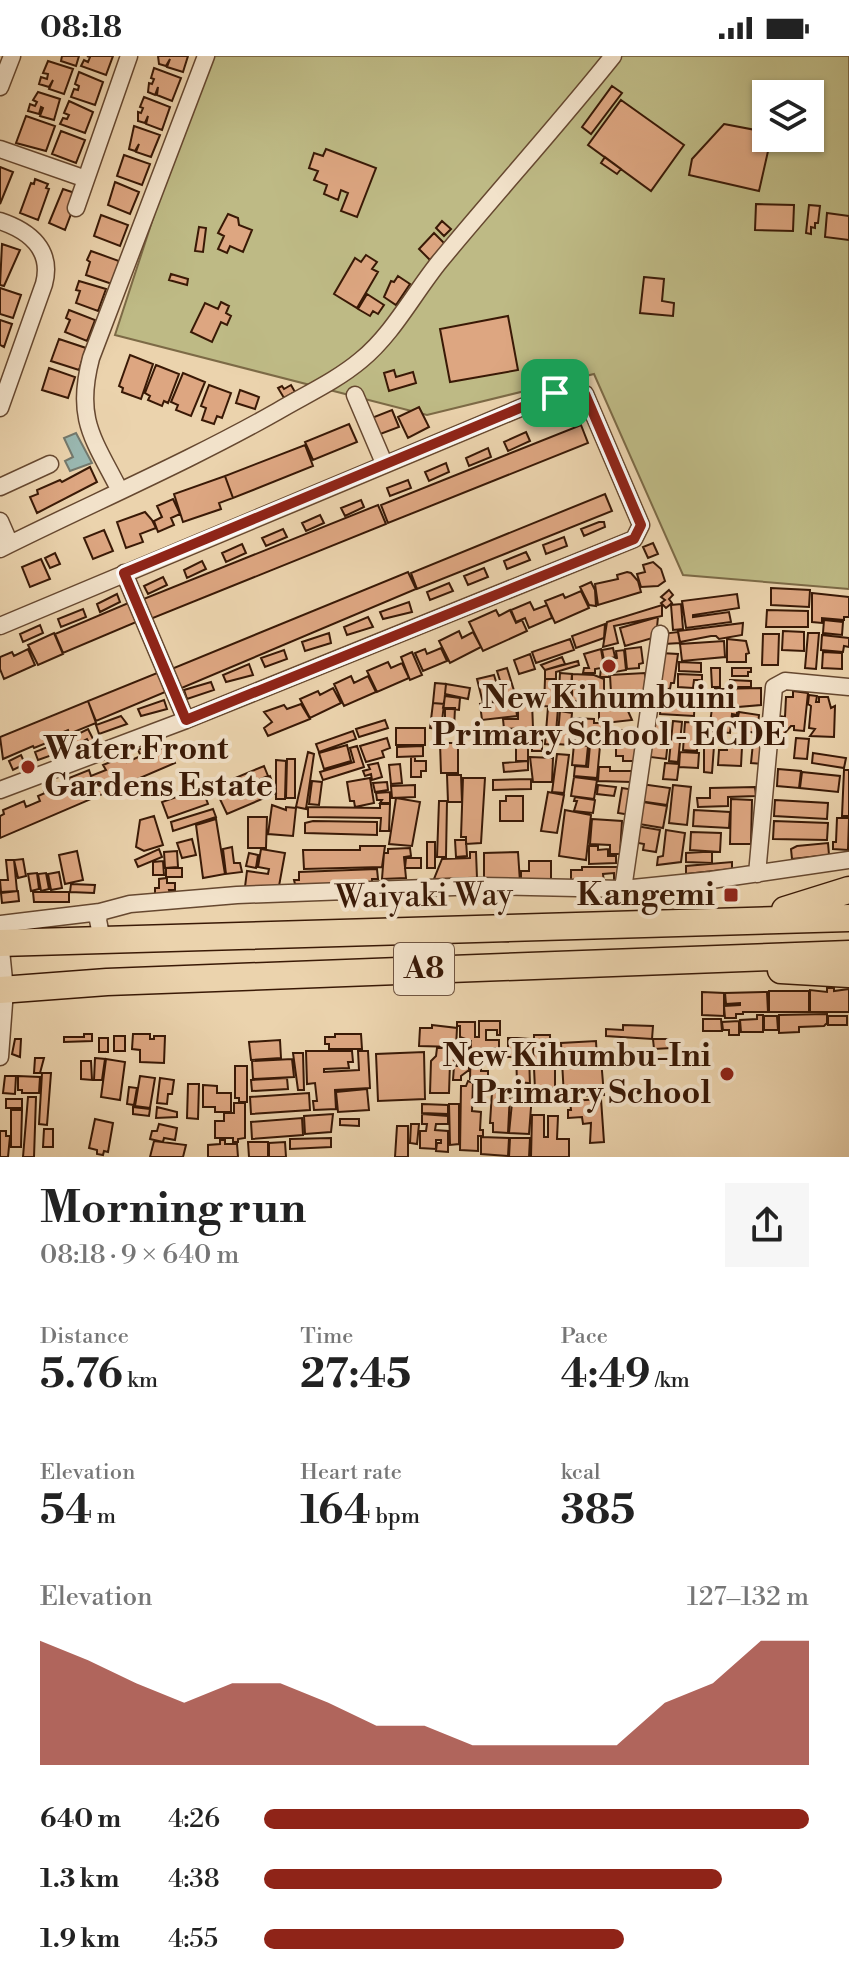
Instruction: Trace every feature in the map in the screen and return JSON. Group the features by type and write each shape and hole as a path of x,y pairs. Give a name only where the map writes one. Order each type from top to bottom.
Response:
{"highway":[{"path":"723,923 800,907 849,890"},
{"name":"Waiyaki Way","path":"0,942 849,918"},
{"path":"434,930 435,969"},
{"name":"A8","path":"3,990 107,982 849,954"},
{"name":"A8","path":"655,963 849,974"}],"street":[{"path":"0,87 12,56"},
{"path":"76,208 129,56"},
{"path":"120,491 88,429 84,411 86,375 206,56"},
{"path":"0,521 5,547 263,419 362,360 474,219 560,123 613,56"},
{"path":"0,149 86,179"},
{"path":"0,221 27,232 35,239 46,267 44,284 0,408"},
{"path":"0,626 568,388 585,394 641,525 634,539 620,545 186,720 0,790"},
{"path":"355,395 384,463"},
{"path":"0,487 50,464"},
{"path":"124,573 186,720"},
{"path":"623,889 660,634"},
{"path":"757,874 774,687 785,681 849,687"},
{"path":"0,924 100,912 130,904 237,895 481,886 623,889 849,860"},
{"path":"100,912 98,920 102,940"},
{"path":"0,942 3,990 0,1057"}],"shaded area":[{"path":"206,56 849,56 849,589 683,575 594,374 427,415 115,335"}],"water":[{"path":"76,433 92,463 70,471 65,461 73,457 64,438"}],"building":[{"path":"62,56 79,56 76,66 61,61"},
{"path":"87,56 113,56 106,75 81,66 84,60 88,62 90,57"},
{"path":"158,56 188,56 183,72 167,67 170,59 166,66 159,64"},
{"path":"48,61 73,69 64,94 49,89 53,80 49,87 39,84 41,77 47,79 48,74 43,73"},
{"path":"154,68 181,78 172,101 157,95 158,87 155,95 148,92 149,83 152,84 154,79 151,78"},
{"path":"79,72 103,82 95,105 71,97 74,89 78,90 79,86 75,84"},
{"path":"612,86 622,93 591,134 582,127"},
{"path":"38,92 60,99 54,120 40,116 41,107 39,114 28,111 30,104 35,106 37,102 33,100"},
{"path":"144,97 170,107 162,130 146,124 148,116 145,123 138,121"},
{"path":"621,100 684,145 651,191 588,145"},
{"path":"69,101 93,112 85,133 60,124 69,115 64,113"},
{"path":"26,116 55,126 46,151 16,143"},
{"path":"724,124 752,129 752,152 768,152 759,191 689,175 692,159"},
{"path":"134,126 160,135 151,157 136,152 139,144 135,151 129,149"},
{"path":"61,131 85,140 76,163 52,154"},
{"path":"326,149 376,168 357,217 341,211 348,193 341,190 338,200 324,194 327,185 314,180 318,171 309,168 314,153 323,156"},
{"path":"124,155 150,164 142,185 117,176"},
{"path":"605,157 621,169 617,174 601,163"},
{"path":"0,167 13,172 0,204"},
{"path":"35,179 48,184 46,188 49,189 38,220 20,213"},
{"path":"115,182 139,192 130,214 108,205"},
{"path":"63,189 75,193 77,198 65,230 49,223"},
{"path":"756,204 794,205 793,231 755,230"},
{"path":"809,205 820,206 818,223 815,223 815,228 811,227 811,234 806,233"},
{"path":"827,213 849,216 849,240 825,237"},
{"path":"228,214 238,218 239,225 252,230 243,252 230,246 227,253 218,249 224,236 218,233"},
{"path":"101,215 128,225 120,246 94,236"},
{"path":"442,221 451,229 444,236 436,228"},
{"path":"199,227 206,228 203,252 195,251"},
{"path":"434,233 445,244 430,260 419,249"},
{"path":"2,244 20,250 4,286 0,285"},
{"path":"91,251 119,261 112,284 86,275"},
{"path":"366,255 377,262 372,269 378,272 357,308 334,294 355,258 361,262"},
{"path":"171,274 188,279 187,285 169,280"},
{"path":"398,276 410,284 396,305 384,297 391,281 394,282"},
{"path":"644,277 664,279 662,301 674,303 673,316 640,313"},
{"path":"79,281 106,289 98,311 76,303"},
{"path":"0,288 21,295 13,318 0,314"},
{"path":"367,294 384,305 378,314 373,311 370,316 358,309"},
{"path":"221,302 229,306 226,313 231,316 227,325 221,322 212,342 191,332 205,303 218,309"},
{"path":"69,310 95,320 87,341 65,332 70,320 66,318"},
{"path":"508,316 518,370 450,382 440,329"},
{"path":"0,320 12,324 4,347 0,345"},
{"path":"59,339 86,348 79,370 51,361"},
{"path":"130,355 153,364 141,399 122,392 123,388 119,386"},
{"path":"156,365 179,374 168,403 164,401 162,406 148,400 150,396 145,393"},
{"path":"49,368 75,377 68,398 42,390"},
{"path":"394,370 396,377 413,372 416,383 389,391 384,373"},
{"path":"183,373 205,382 191,416 176,410 178,405 171,402"},
{"path":"209,385 231,393 222,418 217,416 214,424 202,420 206,408 201,406"},
{"path":"291,385 295,392 284,398 278,388"},
{"path":"240,390 259,397 255,409 236,403"},
{"path":"571,406 575,415 555,424 551,415"},
{"path":"419,407 429,427 408,438 398,417"},
{"path":"392,410 399,427 375,436 369,419"},
{"path":"349,424 357,442 313,460 305,442"},
{"path":"581,425 588,443 388,523 381,505"},
{"path":"526,432 530,441 508,451 504,442"},
{"path":"305,445 313,466 233,498 225,476"},
{"path":"488,448 491,457 469,466 466,458"},
{"path":"446,463 449,472 429,481 425,472"},
{"path":"90,467 97,482 37,513 30,497 38,494 37,490 60,480 62,482"},
{"path":"225,476 233,498 219,503 221,509 183,522 174,494"},
{"path":"408,480 411,488 390,496 387,488"},
{"path":"605,494 612,511 417,589 411,573"},
{"path":"173,499 180,514 171,518 174,525 158,532 154,521 162,517 157,506"},
{"path":"361,500 364,507 345,516 341,508"},
{"path":"378,505 386,524 148,620 141,600"},
{"path":"145,512 156,528 140,534 143,542 126,548 117,522"},
{"path":"320,515 324,523 306,531 302,523"},
{"path":"604,522 605,527 584,536 581,529"},
{"path":"283,529 287,537 266,546 262,538"},
{"path":"104,530 113,551 93,559 84,538"},
{"path":"564,537 567,546 546,554 543,545"},
{"path":"653,543 658,554 648,558 643,547"},
{"path":"242,544 246,553 226,562 222,553"},
{"path":"526,552 530,560 507,569 504,561"},
{"path":"55,553 60,564 50,568 45,558"},
{"path":"41,559 50,579 30,587 22,567"},
{"path":"202,561 206,569 187,578 184,570"},
{"path":"653,562 661,569 665,581 658,586 641,587 637,574 645,572 643,565"},
{"path":"484,568 488,577 468,585 464,576"},
{"path":"408,572 416,589 177,690 169,670"},
{"path":"627,572 638,581 641,592 598,605 595,584 618,579 617,575"},
{"path":"163,577 167,585 148,594 144,586"},
{"path":"591,582 596,606 589,605 580,587"},
{"path":"449,583 453,591 430,600 427,592"},
{"path":"771,588 810,590 809,607 771,605"},
{"path":"669,590 673,595 669,599 672,603 666,608 661,603 665,600 661,597"},
{"path":"581,591 589,608 555,623 545,601 563,594 565,598"},
{"path":"812,593 849,597 849,617 844,617 844,620 822,618 822,623 812,622"},
{"path":"117,594 120,602 100,612 97,604"},
{"path":"737,594 739,608 693,615 729,612 731,622 686,628 682,601"},
{"path":"133,601 141,620 63,653 55,634"},
{"path":"409,602 412,612 383,619 380,612"},
{"path":"530,602 534,610 547,605 552,618 529,628 525,618 516,622 511,610"},
{"path":"681,604 683,629 673,630 671,605"},
{"path":"662,605 662,616 614,626 618,643 603,647 607,622"},
{"path":"83,609 86,617 61,627 58,619"},
{"path":"496,610 499,616 510,610 516,623 522,620 527,631 483,651 469,622"},
{"path":"767,610 808,611 808,627 766,627"},
{"path":"368,617 373,627 347,635 344,627"},
{"path":"658,617 656,637 625,646 620,628"},
{"path":"824,620 843,622 842,635 823,633"},
{"path":"743,623 742,635 719,639 711,636 680,642 678,631"},
{"path":"605,624 604,638 576,648 572,636"},
{"path":"40,625 43,633 23,642 20,634"},
{"path":"459,631 462,638 473,632 481,647 450,663 439,641"},
{"path":"783,631 804,632 804,651 782,650"},
{"path":"678,632 680,643 664,644 661,634"},
{"path":"54,633 63,654 38,665 28,645"},
{"path":"329,633 331,643 305,651 302,642"},
{"path":"808,633 819,633 816,669 805,668"},
{"path":"763,634 779,634 778,665 762,665"},
{"path":"822,635 849,638 849,647 844,646 843,652 821,650"},
{"path":"570,639 574,650 536,663 532,652"},
{"path":"727,639 746,641 749,653 746,654 746,662 727,662"},
{"path":"724,641 725,657 682,661 680,644"},
{"path":"641,647 643,663 639,664 639,668 627,669 625,649"},
{"path":"441,648 447,661 423,671 415,653 425,649 427,654"},
{"path":"613,648 615,657 604,660 602,650"},
{"path":"28,649 35,665 4,679 0,657 12,652 14,656"},
{"path":"601,649 603,661 617,658 616,651 624,650 626,670 609,673 609,677 600,677 601,668 595,669 595,673 583,673 584,668 589,668 584,654"},
{"path":"284,650 287,659 265,667 261,658"},
{"path":"412,652 422,675 410,680 401,657"},
{"path":"823,652 842,653 842,669 822,668"},
{"path":"660,653 678,654 674,683 671,683 670,689 657,688"},
{"path":"530,654 535,669 519,674 514,660"},
{"path":"562,657 565,664 545,670 541,665"},
{"path":"578,661 579,665 556,672 556,679 545,679 545,670"},
{"path":"388,662 391,668 402,663 409,678 377,692 367,671"},
{"path":"679,662 701,663 701,672 679,671"},
{"path":"249,664 253,675 226,682 223,675"},
{"path":"507,668 516,697 506,700 497,671"},
{"path":"711,668 720,668 720,687 712,687"},
{"path":"732,668 751,668 751,672 748,676 732,676"},
{"path":"162,671 170,690 96,721 88,701"},
{"path":"560,673 572,674 570,699 574,702 569,707 558,707"},
{"path":"645,673 646,691 611,693 610,675"},
{"path":"572,674 594,675 604,679 604,693 600,693 600,700 574,701"},
{"path":"678,674 702,675 702,684 700,680 694,680 693,688 678,687"},
{"path":"494,675 501,698 483,703 477,679"},
{"path":"351,676 354,683 368,676 376,692 344,706 334,684"},
{"path":"545,679 556,679 554,707 544,706"},
{"path":"730,680 751,681 751,687 730,687"},
{"path":"211,682 214,690 187,699 184,690"},
{"path":"435,683 446,684 444,704 433,703"},
{"path":"446,684 470,688 468,699 445,694"},
{"path":"333,688 341,703 310,718 300,699 318,691 320,695"},
{"path":"761,688 761,705 726,708 716,705 715,689"},
{"path":"793,691 808,693 804,731 794,730 791,726 784,734 778,733 779,716 785,717 786,697 793,697"},
{"path":"604,693 615,694 615,697 634,697 633,708 603,708 600,697 604,697"},
{"path":"662,693 695,696 694,716 660,714"},
{"path":"809,695 817,696 816,702 819,702 819,697 828,697 831,708 835,706 834,737 810,736 815,729 809,728"},
{"path":"445,696 460,698 459,710 443,708"},
{"path":"164,700 167,709 141,716 138,709"},
{"path":"515,700 517,716 482,720 480,704"},
{"path":"88,701 96,723 69,734 68,730 53,736 54,740 3,759 0,737"},
{"path":"518,702 532,702 533,728 504,729 503,719 518,719"},
{"path":"433,703 444,704 441,730 430,728"},
{"path":"301,704 310,719 268,736 264,728 272,722 264,712 284,705 287,709"},
{"path":"548,707 558,708 555,745 545,744"},
{"path":"599,707 628,711 632,720 605,723 599,720"},
{"path":"445,708 455,708 454,729 445,729"},
{"path":"712,708 737,710 737,715 732,714 730,733 709,731"},
{"path":"560,711 572,713 569,745 557,744"},
{"path":"739,712 759,715 757,733 731,729 733,716 738,717"},
{"path":"121,716 127,724 99,734 96,725"},
{"path":"572,718 594,719 594,723 604,723 603,743 575,742 575,736 571,736"},
{"path":"385,720 388,728 359,737 356,729"},
{"path":"655,721 670,723 666,759 650,757"},
{"path":"673,721 682,722 678,762 669,761"},
{"path":"685,722 699,723 697,751 683,750"},
{"path":"760,723 767,723 763,764 751,763 753,743 758,743"},
{"path":"396,728 425,728 425,745 396,745"},
{"path":"88,729 94,741 89,743 87,739 72,747 68,739"},
{"path":"616,730 638,730 636,761 623,761 623,756 616,756"},
{"path":"353,731 356,739 319,752 316,744"},
{"path":"532,734 542,734 542,751 532,751"},
{"path":"525,735 525,745 500,746 500,736"},
{"path":"387,738 390,748 382,751 384,757 366,762 360,746"},
{"path":"796,738 809,739 807,759 794,758"},
{"path":"157,742 160,749 168,746 175,763 0,838 3,810 24,801 26,807 40,801 38,796 44,791 57,785 59,790 72,785 69,778 89,770 91,776 106,770 103,765 125,756 127,762 141,756 138,750"},
{"path":"440,743 458,743 458,773 441,773"},
{"path":"55,744 58,753 38,760 35,752"},
{"path":"574,744 588,746 586,766 572,765"},
{"path":"347,745 351,761 324,769 319,753"},
{"path":"590,745 600,746 597,778 574,776 575,766 588,767"},
{"path":"704,745 714,746 712,773 704,772"},
{"path":"357,746 364,767 323,780 320,772 354,762 350,748"},
{"path":"423,746 423,756 397,757 397,747"},
{"path":"727,746 742,747 741,766 718,765 719,750 727,750"},
{"path":"516,747 528,747 528,761 516,761"},
{"path":"308,752 314,754 306,809 296,807"},
{"path":"680,752 699,753 698,768 679,767"},
{"path":"813,753 846,758 844,768 812,763"},
{"path":"557,754 569,755 564,793 552,792"},
{"path":"21,755 25,764 13,770 9,761"},
{"path":"411,757 415,757 415,761 426,761 426,771 421,771 421,777 411,777"},
{"path":"530,757 553,758 552,782 533,782"},
{"path":"287,759 295,759 295,798 286,798"},
{"path":"276,760 286,761 285,799 276,799"},
{"path":"528,761 528,770 504,772 503,763"},
{"path":"378,763 382,777 372,780 371,774 365,776 363,771 370,769 368,765"},
{"path":"665,763 679,764 677,780 663,779"},
{"path":"400,764 402,783 391,784 389,765"},
{"path":"264,766 268,776 220,796 216,786"},
{"path":"599,767 610,767 610,771 632,771 631,782 598,781"},
{"path":"778,769 801,771 799,788 777,786"},
{"path":"844,770 849,770 849,816 842,816"},
{"path":"802,772 840,776 838,792 800,788"},
{"path":"447,775 461,775 462,802 448,802"},
{"path":"270,776 276,793 227,814 219,797"},
{"path":"574,777 597,780 594,799 571,796"},
{"path":"370,778 374,803 355,807 354,801 350,801 347,782"},
{"path":"463,778 485,778 481,843 466,844 466,837 461,837"},
{"path":"531,779 531,789 493,790 493,780"},
{"path":"312,781 322,782 319,805 309,804"},
{"path":"387,782 388,790 375,792 373,783"},
{"path":"641,784 670,788 667,805 639,801"},
{"path":"415,785 415,797 392,798 391,786"},
{"path":"598,785 616,787 614,796 597,794"},
{"path":"673,785 691,787 687,825 669,823"},
{"path":"755,787 756,796 728,797 728,806 698,807 697,798 710,798 710,788"},
{"path":"202,788 208,804 168,818 162,802"},
{"path":"622,788 635,790 631,815 618,813"},
{"path":"390,792 390,803 377,800 376,793"},
{"path":"548,792 564,795 557,833 541,831"},
{"path":"506,796 523,796 523,821 500,821 500,801 506,801"},
{"path":"575,797 595,800 593,813 574,811"},
{"path":"396,798 420,802 412,846 389,844"},
{"path":"731,799 752,800 751,844 730,844"},
{"path":"775,800 828,803 827,819 774,816"},
{"path":"439,801 447,801 446,857 437,857"},
{"path":"643,802 667,806 663,828 639,824"},
{"path":"380,804 390,804 389,831 380,831 381,818 308,817 308,807 380,808"},
{"path":"272,805 286,810 286,807 296,808 293,836 268,834"},
{"path":"213,809 216,817 173,831 171,822"},
{"path":"565,810 591,815 586,860 559,856"},
{"path":"694,810 730,812 729,828 693,826"},
{"path":"154,816 163,845 144,851 136,847 140,820"},
{"path":"248,817 267,817 266,848 248,848"},
{"path":"837,818 849,818 848,850 833,849"},
{"path":"216,819 225,874 203,878 196,825"},
{"path":"592,819 622,821 620,854 610,854 610,845 590,844"},
{"path":"774,821 828,823 827,840 773,839"},
{"path":"377,822 377,835 305,833 305,823"},
{"path":"636,826 660,830 656,852 643,850 644,844 633,842"},
{"path":"666,830 685,833 681,862 657,865 658,857 663,856"},
{"path":"691,832 721,833 720,852 690,850"},
{"path":"192,839 196,855 182,858 177,843"},
{"path":"455,840 466,840 467,856 456,857"},
{"path":"427,842 435,842 435,868 427,868"},
{"path":"828,843 829,855 792,859 791,849 797,846"},
{"path":"360,846 385,846 382,867 304,869 303,850 360,850"},
{"path":"589,846 598,846 598,850 608,849 608,856 616,856 616,863 589,864"},
{"path":"232,847 234,863 240,863 242,872 226,874 223,849"},
{"path":"410,848 411,856 404,857 406,878 382,879 384,853 388,853 388,849"},
{"path":"159,849 162,857 138,867 135,860"},
{"path":"261,849 285,853 279,886 268,891 245,887 247,871 268,874 269,869 258,867"},
{"path":"77,851 83,880 65,884 59,855"},
{"path":"177,851 178,867 165,868 164,852"},
{"path":"470,852 476,852 477,878 434,879 442,859 470,858"},
{"path":"518,852 520,882 484,881 484,853"},
{"path":"712,852 712,863 686,862 686,853"},
{"path":"249,853 258,855 256,868 246,866"},
{"path":"406,858 421,858 421,868 405,868"},
{"path":"23,859 26,876 18,878 14,860"},
{"path":"6,860 14,860 17,891 1,892 0,880 8,880"},
{"path":"163,861 164,875 153,875 153,862"},
{"path":"529,861 551,861 551,881 521,881 521,871 529,871"},
{"path":"732,862 732,869 686,874 686,866"},
{"path":"582,867 620,867 621,880 614,880 614,873 603,874 604,883 571,881 571,870 582,870"},
{"path":"166,868 182,868 182,877 166,877"},
{"path":"377,869 378,879 372,879 372,884 364,884 364,880 336,881 336,884 328,885 295,884 294,880 299,880 299,872"},
{"path":"59,872 62,888 51,890 48,874"},
{"path":"37,873 39,889 31,891 28,874"},
{"path":"46,873 49,889 41,891 38,874"},
{"path":"167,878 167,883 175,883 175,890 169,890 170,894 155,895 159,879"},
{"path":"71,884 95,885 94,893 70,892"},
{"path":"18,891 19,901 2,903 1,893"},
{"path":"33,892 69,892 69,902 34,902"},
{"path":"827,988 834,988 834,991 849,989 849,1012 810,1012 810,990 827,992"},
{"path":"769,991 809,991 809,1012 769,1012"},
{"path":"702,992 724,993 724,1016 702,1015"},
{"path":"767,992 768,1012 743,1012 736,1014 736,1018 725,1018 724,1006 740,1003 726,1004 725,993"},
{"path":"827,1014 824,1026 799,1027 799,1032 779,1033 779,1015"},
{"path":"757,1015 763,1015 763,1032 741,1032 740,1020 757,1019"},
{"path":"764,1016 777,1016 778,1030 764,1030"},
{"path":"828,1016 847,1016 847,1025 828,1025"},
{"path":"703,1019 721,1019 722,1031 703,1031"},
{"path":"479,1021 500,1021 500,1035 497,1035 497,1030 486,1030 486,1040 499,1040 499,1048 488,1048 488,1055 481,1054 481,1071 488,1071 488,1079 470,1079 471,1041 460,1037 457,1022 475,1022 475,1037 479,1037"},
{"path":"739,1021 739,1035 729,1035 729,1030 723,1030 722,1022"},
{"path":"432,1025 457,1028 456,1047 419,1046 420,1028 432,1028"},
{"path":"623,1025 653,1026 652,1039 606,1036 606,1029 623,1030"},
{"path":"84,1034 92,1034 92,1041 64,1042 64,1037 84,1037"},
{"path":"133,1034 150,1034 150,1039 165,1036 164,1063 140,1062 140,1050 132,1049"},
{"path":"335,1034 361,1034 362,1049 329,1049 325,1037 335,1037"},
{"path":"534,1035 550,1035 550,1044 534,1044"},
{"path":"114,1036 125,1036 125,1051 114,1051"},
{"path":"99,1038 108,1038 108,1052 99,1052"},
{"path":"508,1038 516,1038 515,1057 508,1057"},
{"path":"517,1038 529,1039 528,1053 517,1052"},
{"path":"15,1039 21,1039 20,1057 12,1054"},
{"path":"653,1039 672,1039 672,1048 654,1049"},
{"path":"280,1040 281,1058 251,1060 249,1042"},
{"path":"457,1041 469,1041 469,1070 461,1076 461,1080 453,1080 454,1066 457,1066"},
{"path":"596,1041 604,1095 564,1097 561,1043"},
{"path":"555,1044 556,1065 534,1067 533,1045"},
{"path":"437,1048 454,1048 449,1093 430,1093 431,1061 436,1056"},
{"path":"306,1051 352,1051 353,1062 348,1062 349,1068 324,1069 324,1072 359,1070 358,1051 368,1051 370,1088 335,1090 336,1109 314,1110 313,1101 317,1101 315,1083 307,1084"},
{"path":"424,1052 425,1099 378,1101 376,1054"},
{"path":"293,1053 303,1053 304,1090 298,1090"},
{"path":"516,1053 529,1053 530,1086 517,1082"},
{"path":"35,1058 44,1058 40,1073 34,1073"},
{"path":"95,1058 105,1059 102,1080 94,1080"},
{"path":"106,1059 125,1062 120,1100 101,1097"},
{"path":"292,1059 294,1077 253,1079 252,1061"},
{"path":"81,1061 91,1061 92,1080 81,1079"},
{"path":"235,1066 247,1066 247,1102 239,1102 239,1098 235,1098"},
{"path":"555,1067 555,1088 535,1089 534,1068"},
{"path":"42,1073 51,1073 47,1125 39,1124"},
{"path":"5,1076 16,1076 15,1094 3,1093"},
{"path":"18,1076 40,1077 39,1093 22,1093 18,1090"},
{"path":"140,1076 155,1078 150,1108 135,1106"},
{"path":"160,1078 174,1080 167,1104 157,1103"},
{"path":"287,1078 288,1089 252,1091 251,1080"},
{"path":"468,1081 473,1083 472,1111 481,1112 480,1130 483,1130 483,1136 478,1136 478,1151 460,1150 461,1086 466,1086"},
{"path":"188,1084 199,1084 198,1119 187,1118"},
{"path":"203,1085 217,1086 217,1093 231,1093 231,1112 215,1112 215,1107 203,1107"},
{"path":"129,1087 137,1088 134,1105 127,1104"},
{"path":"367,1089 369,1110 338,1112 336,1092"},
{"path":"492,1092 510,1093 508,1133 493,1132 493,1123 490,1123"},
{"path":"309,1093 310,1110 251,1114 250,1097"},
{"path":"513,1093 532,1094 529,1134 509,1133"},
{"path":"28,1097 36,1097 34,1157 23,1157"},
{"path":"6,1099 22,1099 22,1108 6,1108"},
{"path":"601,1099 604,1142 590,1143 591,1123 583,1124 582,1117 568,1118 570,1101"},
{"path":"234,1103 245,1103 245,1138 233,1142 233,1138 215,1138 215,1121 224,1121 224,1113 234,1113"},
{"path":"422,1104 448,1105 448,1114 422,1113"},
{"path":"449,1104 459,1104 459,1144 450,1145"},
{"path":"133,1107 150,1109 149,1116 133,1114"},
{"path":"157,1107 177,1112 177,1117 156,1118"},
{"path":"11,1110 22,1110 21,1147 11,1147"},
{"path":"333,1114 331,1132 305,1134 304,1116"},
{"path":"422,1114 448,1116 448,1124 436,1124 435,1130 448,1131 448,1152 436,1151 437,1143 441,1140 436,1140 436,1149 420,1148 420,1131 426,1131 427,1124 422,1124"},
{"path":"532,1115 544,1115 544,1137 548,1137 548,1116 558,1116 557,1139 569,1139 569,1157 531,1157"},
{"path":"302,1118 303,1135 252,1139 251,1122"},
{"path":"95,1119 113,1123 108,1152 104,1151 103,1155 89,1148"},
{"path":"340,1119 359,1119 359,1126 340,1125"},
{"path":"159,1124 177,1128 175,1140 164,1138 163,1142 150,1139 152,1131 157,1131"},
{"path":"411,1124 419,1124 417,1144 410,1143"},
{"path":"397,1126 408,1126 408,1157 395,1157"},
{"path":"44,1129 53,1129 53,1147 43,1147"},
{"path":"0,1131 6,1131 6,1136 10,1136 8,1157 0,1157"},
{"path":"481,1137 509,1138 508,1156 481,1154"},
{"path":"331,1138 331,1147 290,1149 290,1139"},
{"path":"510,1138 530,1138 529,1157 509,1157"},
{"path":"220,1140 225,1140 225,1144 237,1144 238,1157 208,1157 208,1145 220,1144"},
{"path":"154,1141 186,1145 183,1157 150,1157"},
{"path":"248,1142 268,1142 268,1157 249,1157"},
{"path":"285,1142 286,1157 269,1157 269,1143"}],"place":[{"name":"New Kihumbuini Primary School - ECDE","path":"609,666"},
{"name":"Water Front Gardens Estate","path":"28,767"},
{"name":"Kangemi","path":"731,895"},
{"name":"New Kihumbu-Ini Primary School","path":"727,1074"}],"route":[{"path":"568,388 585,394 641,525 634,539 186,720 124,573 555,393 568,388"}]}
